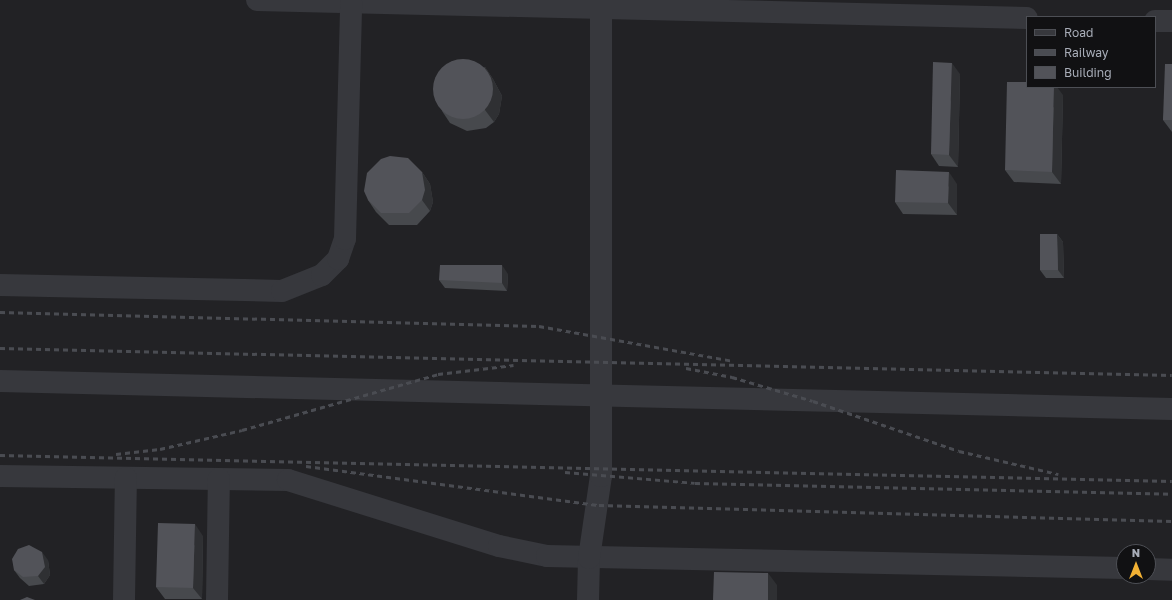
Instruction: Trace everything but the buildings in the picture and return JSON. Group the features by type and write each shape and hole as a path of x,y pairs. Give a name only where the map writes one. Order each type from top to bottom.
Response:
{"lane":[{"path":"257,0 351,3 601,5 1026,18"},
{"path":"0,285 282,291 306,285 322,275 338,259 345,239 351,3"},
{"path":"588,600 590,558 599,505 601,394 601,5"},
{"path":"1156,21 1172,21"},
{"path":"0,381 601,394 1172,409"},
{"path":"0,476 288,480 499,546 547,556 1116,568"},
{"path":"124,600 126,478"},
{"path":"217,600 218,479"},
{"path":"1156,569 1172,570"}],"shaded area":[{"path":"0,0 1172,0 1172,600 0,600"}],"railway":[{"path":"0,312 539,326 733,361"},
{"path":"0,348 1172,375"},
{"path":"116,454 160,449 242,430 438,374 513,365"},
{"path":"686,368 732,377 813,401 959,451 1058,474"},
{"path":"0,455 1172,481"},
{"path":"306,466 599,505 1172,521"},
{"path":"565,472 695,483 1172,494"}]}
